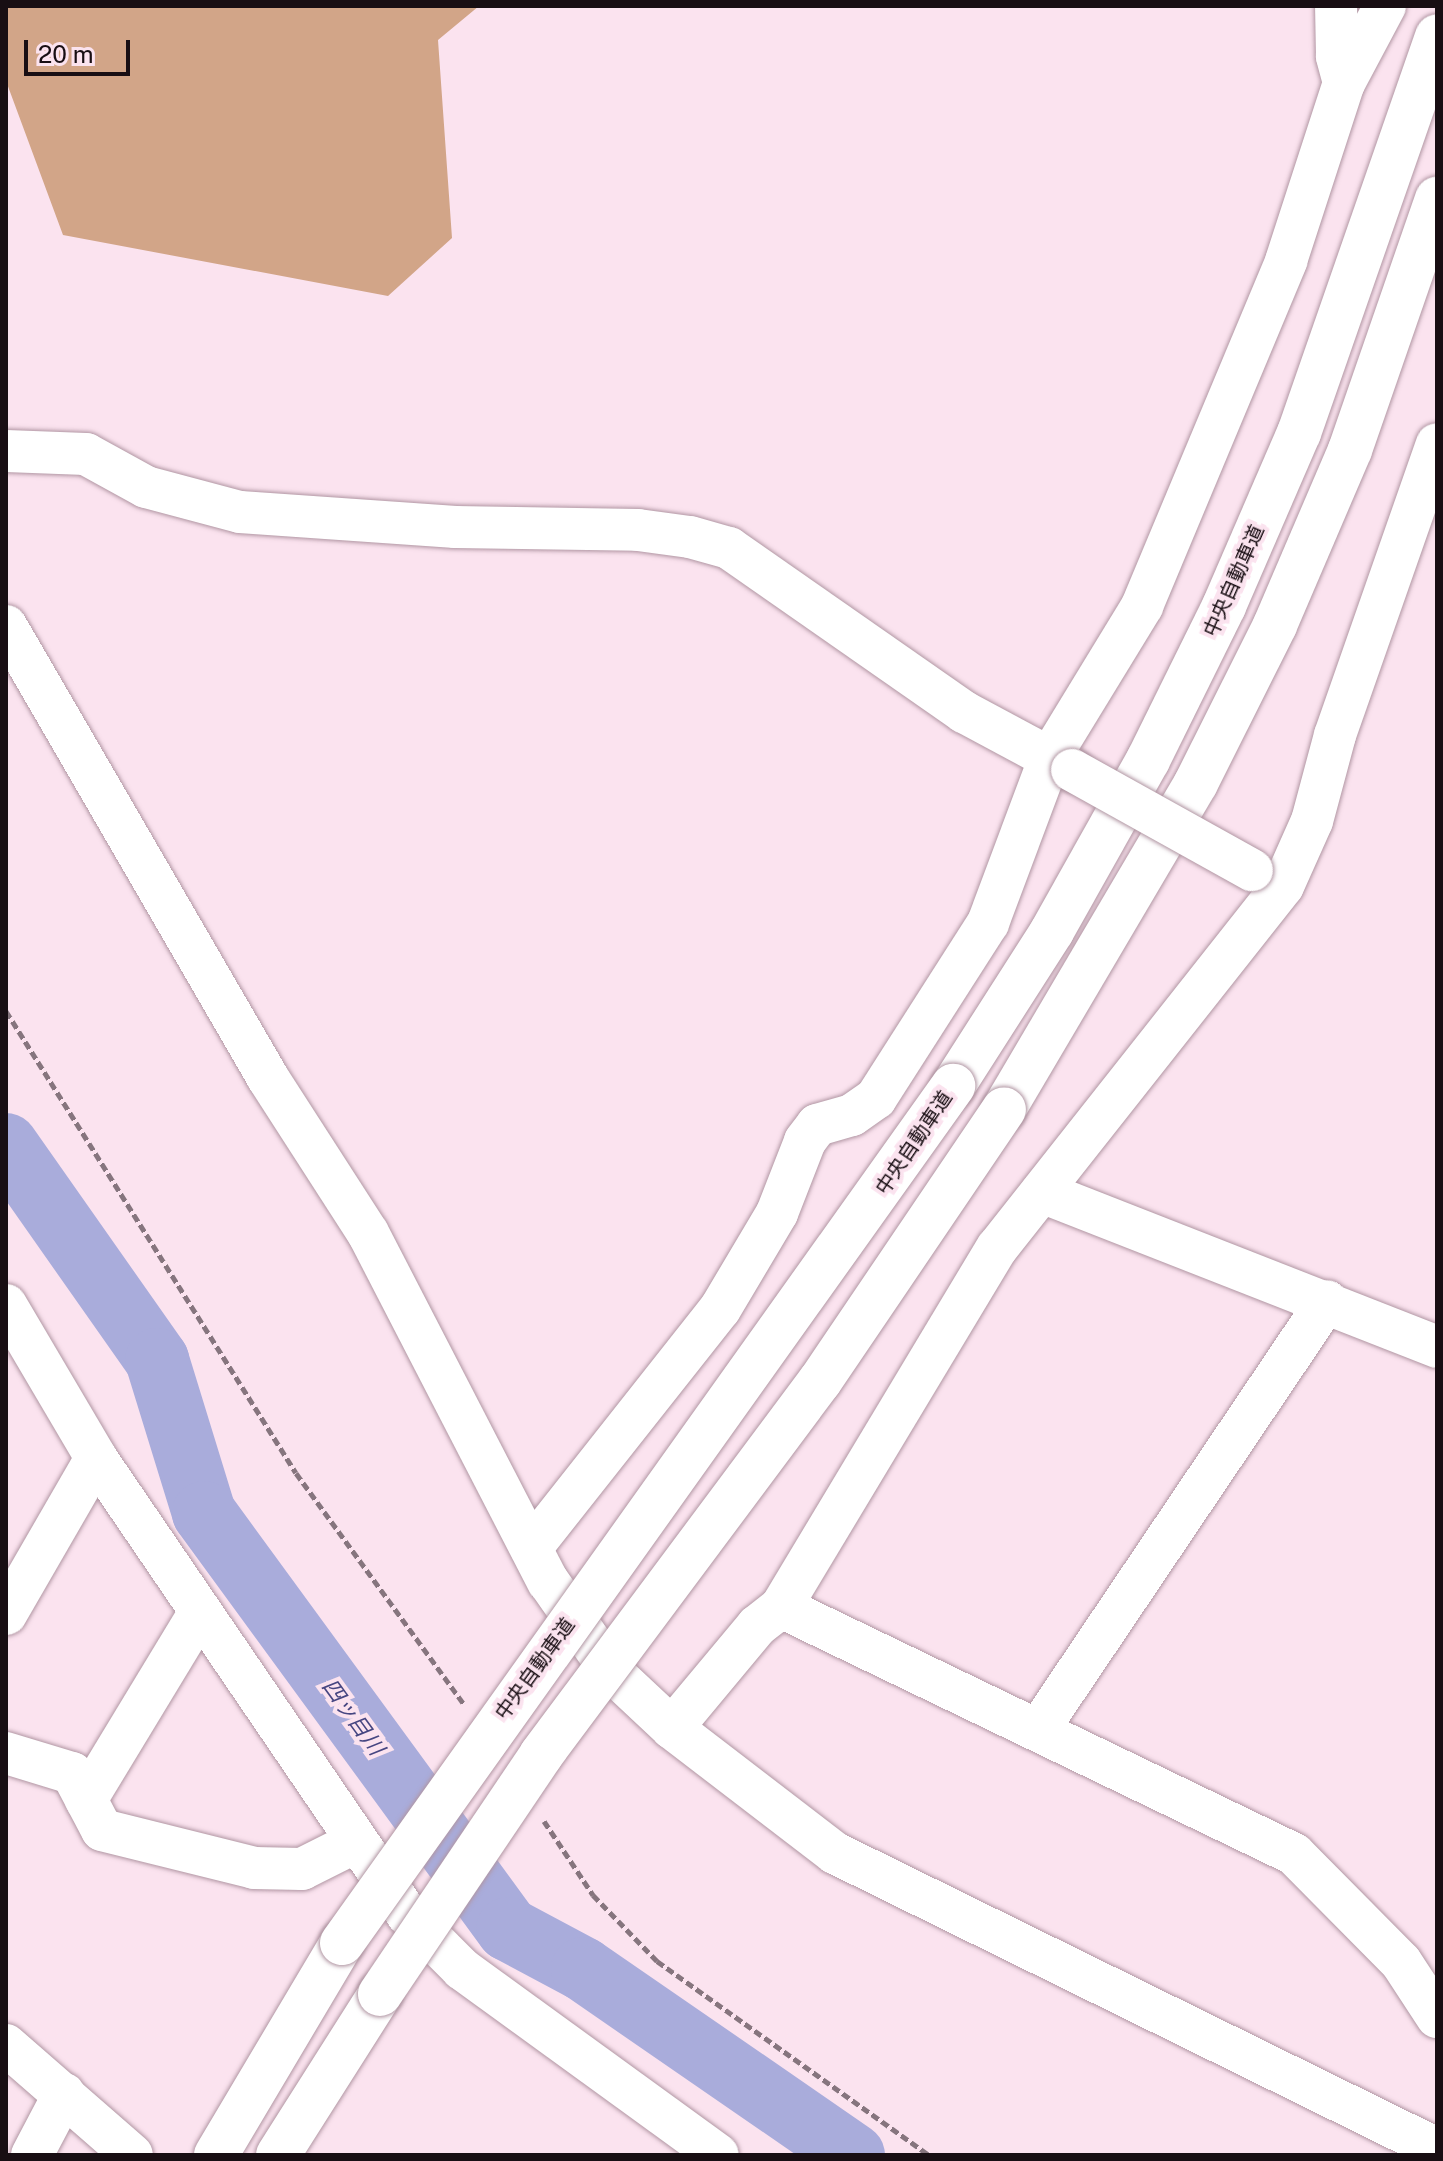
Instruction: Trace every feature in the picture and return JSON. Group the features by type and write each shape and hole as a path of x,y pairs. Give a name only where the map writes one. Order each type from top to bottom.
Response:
{"highway":[{"name":"中央自動車道","path":"216,2155 342,1943 953,1086 1074,892 1148,760 1224,606 1299,433 1437,36"},
{"path":"278,2155 380,1994 541,1755 820,1381 1004,1109 1188,797 1275,625 1350,450 1437,199"}],"street":[{"path":"1336,6 1337,56 1344,83"},
{"path":"531,1548 720,1309 777,1213 805,1141 817,1125 852,1115 876,1098 894,1076 988,923 1061,763 1142,606 1286,261 1344,83 1385,6"},
{"path":"672,1728 757,1626 781,1607 997,1248 1042,1192 1267,878 1312,821 1335,735 1427,500 1437,444"},
{"path":"6,451 86,454 146,487 240,512 455,527 638,530 703,540 729,548 964,712 1267,878"},
{"path":"6,626 268,1078 368,1233 548,1581 611,1671 672,1728 835,1853 1437,2149"},
{"path":"1042,1192 1327,1301 1437,1347"},
{"path":"1038,1730 1327,1301"},
{"path":"6,1305 96,1458 354,1843 407,1914 462,1969 718,2155"},
{"path":"6,1614 96,1458"},
{"path":"781,1607 1294,1854 1401,1962 1437,2017"},
{"path":"86,1800 200,1612"},
{"path":"6,1753 72,1773 102,1830 254,1868 302,1869 354,1843"},
{"path":"6,2045 132,2155"},
{"path":"32,2155 64,2094"}],"path":[{"path":"6,1011 296,1473 471,1713"},
{"path":"541,1817 593,1895 657,1961 929,2155"}],"shaded area":[{"path":"6,6 479,6 438,40 452,238 388,296 63,235 6,81"}],"waterway":[{"name":"四ッ目川","path":"6,1145 157,1360 204,1513 508,1929 583,1969 853,2155"}]}
